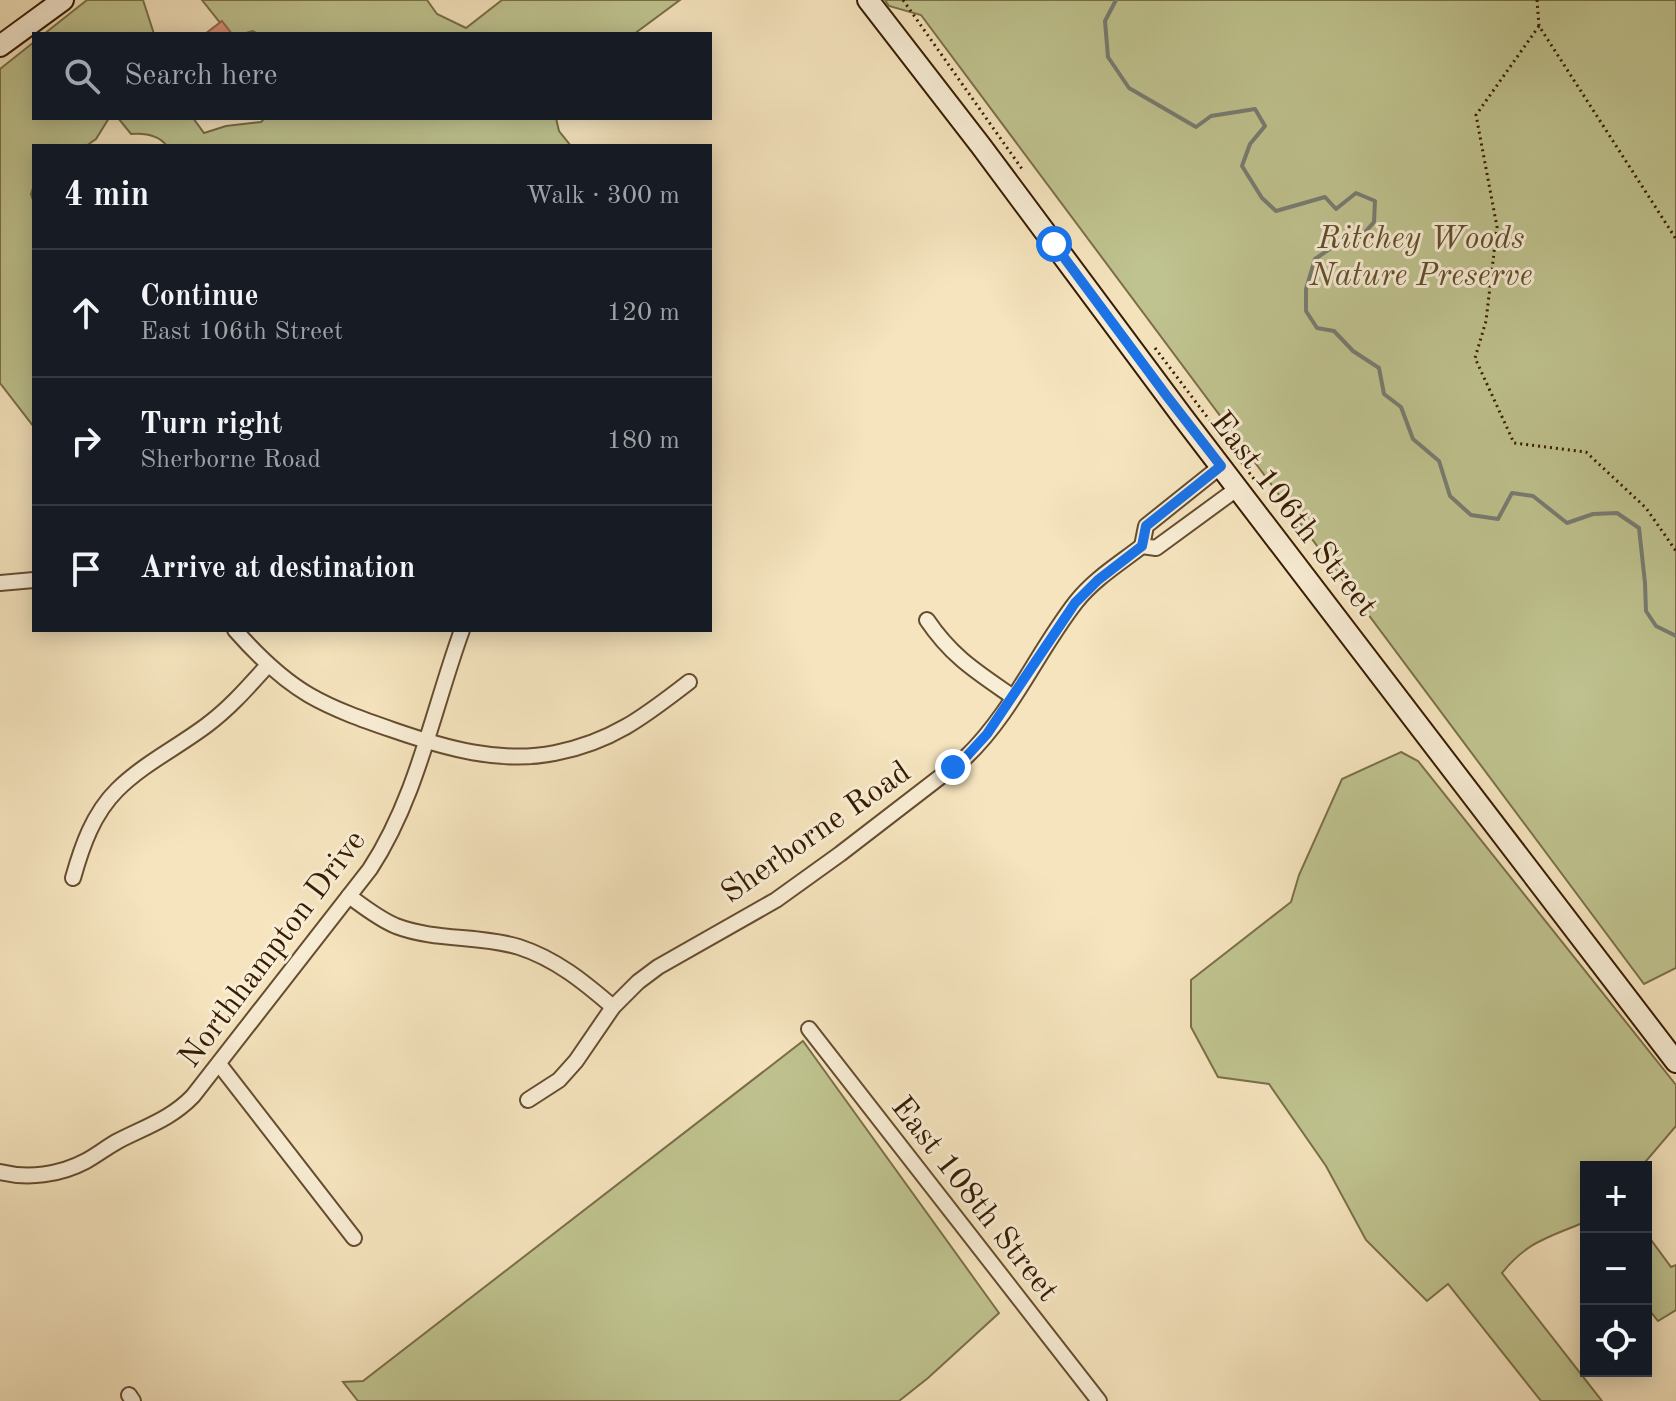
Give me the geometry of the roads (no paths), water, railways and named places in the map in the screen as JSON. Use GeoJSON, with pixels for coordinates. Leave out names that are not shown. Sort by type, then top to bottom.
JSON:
{"type":"FeatureCollection","features":[{"type":"Feature","properties":{"kind":"main road"},"geometry":{"type":"LineString","coordinates":[[0,46],[63,0]]}},
{"type":"Feature","properties":{"kind":"main road","name":"East 106th Street"},"geometry":{"type":"LineString","coordinates":[[868,0],[981,146],[1173,405],[1221,466],[1248,486],[1676,1062]]}},
{"type":"Feature","properties":{"kind":"street","name":"Sherborne Road"},"geometry":{"type":"LineString","coordinates":[[528,1100],[559,1080],[613,1007],[638,982],[658,967],[776,900],[966,757],[987,734],[1075,603],[1098,580],[1142,546],[1146,526],[1221,466]]}},
{"type":"Feature","properties":{"kind":"street","name":"Sherborne Road"},"geometry":{"type":"LineString","coordinates":[[1142,546],[1156,548],[1248,486]]}},
{"type":"Feature","properties":{"kind":"street"},"geometry":{"type":"LineString","coordinates":[[0,583],[32,580]]}},
{"type":"Feature","properties":{"kind":"street"},"geometry":{"type":"LineString","coordinates":[[927,620],[960,659],[1013,697]]}},
{"type":"Feature","properties":{"kind":"street"},"geometry":{"type":"LineString","coordinates":[[237,632],[268,665],[308,694],[333,707],[426,741],[491,755],[542,756],[605,738],[648,714],[689,682]]}},
{"type":"Feature","properties":{"kind":"street","name":"Northhampton Drive"},"geometry":{"type":"LineString","coordinates":[[0,1172],[37,1176],[85,1162],[115,1143],[174,1114],[193,1096],[384,848],[397,822],[461,632]]}},
{"type":"Feature","properties":{"kind":"street"},"geometry":{"type":"LineString","coordinates":[[73,878],[92,825],[117,790],[209,724],[268,665]]}},
{"type":"Feature","properties":{"kind":"street"},"geometry":{"type":"LineString","coordinates":[[349,896],[380,918],[404,928],[490,941],[530,951],[571,972],[613,1007]]}},
{"type":"Feature","properties":{"kind":"street","name":"East 108th Street"},"geometry":{"type":"LineString","coordinates":[[809,1029],[1099,1401]]}},
{"type":"Feature","properties":{"kind":"street"},"geometry":{"type":"LineString","coordinates":[[219,1064],[354,1238]]}},
{"type":"Feature","properties":{"kind":"waterway"},"geometry":{"type":"LineString","coordinates":[[1116,0],[1105,21],[1108,57],[1129,88],[1196,127],[1211,116],[1255,109],[1265,126],[1250,144],[1242,166],[1262,198],[1276,211],[1325,197],[1336,209],[1356,193],[1375,201],[1374,222],[1359,239],[1334,246],[1315,259],[1306,289],[1306,311],[1317,328],[1334,331],[1353,351],[1379,368],[1384,394],[1401,407],[1413,439],[1439,461],[1450,496],[1471,515],[1498,519],[1512,493],[1533,496],[1567,523],[1593,514],[1617,513],[1639,528],[1646,611],[1656,626],[1676,636]]}},
{"type":"Feature","properties":{"kind":"park label","name":"Ritchey Woods Nature Preserve"},"geometry":{"type":"Point","coordinates":[1421,256]}}]}
